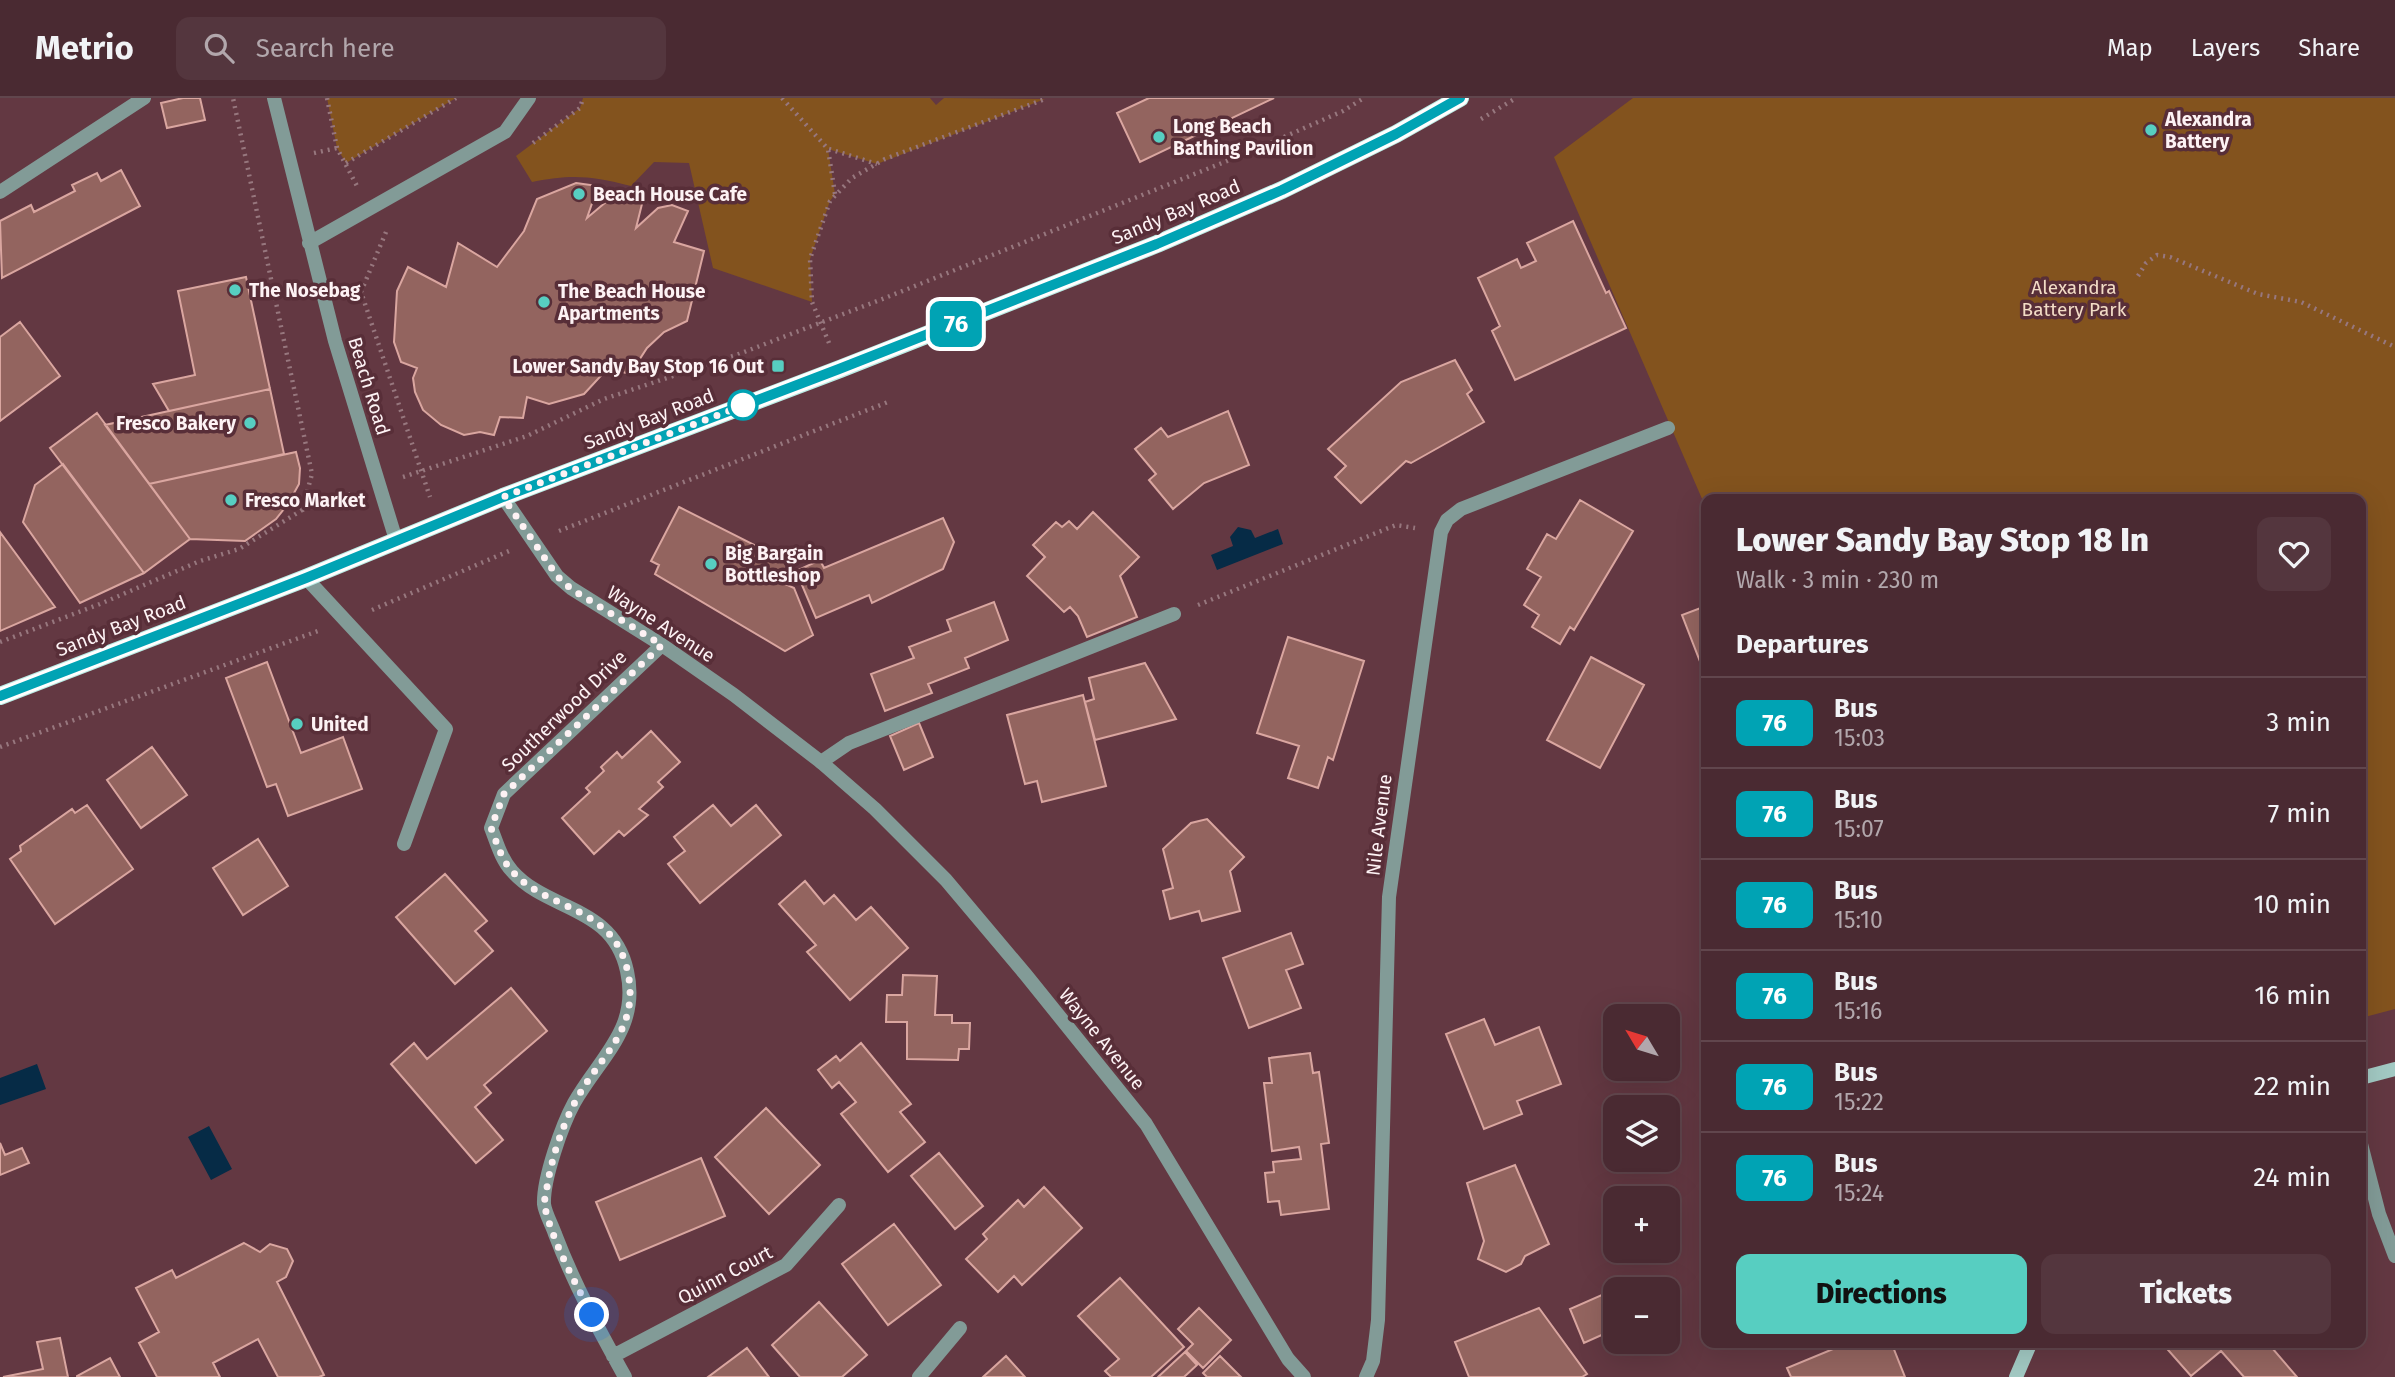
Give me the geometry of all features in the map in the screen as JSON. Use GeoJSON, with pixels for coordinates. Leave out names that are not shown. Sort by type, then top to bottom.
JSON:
{"type":"FeatureCollection","features":[{"type":"Feature","properties":{"kind":"main road","name":"Sandy Bay Road"},"geometry":{"type":"LineString","coordinates":[[0,696],[306,578],[503,497],[1170,239],[1282,190],[1396,134],[1460,98]]}},
{"type":"Feature","properties":{"kind":"street"},"geometry":{"type":"LineString","coordinates":[[0,192],[144,98]]}},
{"type":"Feature","properties":{"kind":"street","name":"Beach Road"},"geometry":{"type":"LineString","coordinates":[[274,98],[335,341],[396,540]]}},
{"type":"Feature","properties":{"kind":"street"},"geometry":{"type":"LineString","coordinates":[[309,243],[505,132],[529,98]]}},
{"type":"Feature","properties":{"kind":"street"},"geometry":{"type":"LineString","coordinates":[[1441,532],[1447,520],[1461,509],[1668,428]]}},
{"type":"Feature","properties":{"kind":"street","name":"Wayne Avenue"},"geometry":{"type":"LineString","coordinates":[[503,497],[557,576],[571,589],[662,645],[734,695],[821,762],[875,809],[946,880],[1146,1124],[1287,1359],[1304,1377]]}},
{"type":"Feature","properties":{"kind":"street","name":"Nile Avenue"},"geometry":{"type":"LineString","coordinates":[[1366,1377],[1373,1361],[1378,1320],[1389,897],[1441,532]]}},
{"type":"Feature","properties":{"kind":"street"},"geometry":{"type":"LineString","coordinates":[[306,578],[446,729],[404,844]]}},
{"type":"Feature","properties":{"kind":"street"},"geometry":{"type":"LineString","coordinates":[[821,762],[849,743],[1174,614]]}},
{"type":"Feature","properties":{"kind":"street","name":"Southerwood Drive"},"geometry":{"type":"LineString","coordinates":[[625,1377],[571,1274],[544,1205],[554,1152],[573,1104],[607,1056],[629,1014],[631,995],[627,971],[621,947],[591,917],[525,883],[512,871],[501,855],[491,828],[504,794],[662,645]]}},
{"type":"Feature","properties":{"kind":"street"},"geometry":{"type":"LineString","coordinates":[[2366,1077],[2395,1069]]}},
{"type":"Feature","properties":{"kind":"street"},"geometry":{"type":"LineString","coordinates":[[2366,1163],[2379,1214],[2395,1255]]}},
{"type":"Feature","properties":{"kind":"street","name":"Quinn Court"},"geometry":{"type":"LineString","coordinates":[[613,1356],[786,1265],[839,1205]]}},
{"type":"Feature","properties":{"kind":"street"},"geometry":{"type":"LineString","coordinates":[[919,1377],[960,1328]]}},
{"type":"Feature","properties":{"kind":"street"},"geometry":{"type":"LineString","coordinates":[[2016,1377],[2028,1348]]}},
{"type":"Feature","properties":{"kind":"path"},"geometry":{"type":"LineString","coordinates":[[233,98],[312,474],[302,510]]}},
{"type":"Feature","properties":{"kind":"path"},"geometry":{"type":"LineString","coordinates":[[327,98],[337,148],[369,208]]}},
{"type":"Feature","properties":{"kind":"path"},"geometry":{"type":"LineString","coordinates":[[345,163],[456,98]]}},
{"type":"Feature","properties":{"kind":"path"},"geometry":{"type":"LineString","coordinates":[[782,98],[828,149],[877,164]]}},
{"type":"Feature","properties":{"kind":"path"},"geometry":{"type":"LineString","coordinates":[[0,642],[100,604],[200,561],[239,549],[302,510],[527,436],[604,399],[739,354],[821,323],[1252,151],[1343,111],[1364,98]]}},
{"type":"Feature","properties":{"kind":"path"},"geometry":{"type":"LineString","coordinates":[[839,369],[812,302],[810,259],[830,201],[835,194],[852,178],[877,164],[1045,99]]}},
{"type":"Feature","properties":{"kind":"path"},"geometry":{"type":"LineString","coordinates":[[828,149],[835,194]]}},
{"type":"Feature","properties":{"kind":"path"},"geometry":{"type":"LineString","coordinates":[[388,227],[361,292],[439,523]]}},
{"type":"Feature","properties":{"kind":"path"},"geometry":{"type":"LineString","coordinates":[[2138,276],[2146,263],[2157,255],[2170,257],[2258,294],[2301,302],[2395,346]]}},
{"type":"Feature","properties":{"kind":"path"},"geometry":{"type":"LineString","coordinates":[[0,747],[346,621],[534,540],[888,402]]}},
{"type":"Feature","properties":{"kind":"path"},"geometry":{"type":"LineString","coordinates":[[1174,614],[1396,525],[1441,532]]}},
{"type":"Feature","properties":{"kind":"green space"},"geometry":{"type":"Polygon","coordinates":[[[327,98],[456,98],[346,163],[337,148],[327,98]]]}},
{"type":"Feature","properties":{"kind":"green space"},"geometry":{"type":"Polygon","coordinates":[[[583,98],[930,98],[936,105],[944,98],[1045,99],[877,164],[828,149],[835,194],[830,201],[810,259],[812,302],[713,268],[689,163],[654,162],[631,186],[582,177],[532,182],[516,156],[580,108],[583,98]]]}},
{"type":"Feature","properties":{"kind":"green space","name":"Alexandra Battery Park"},"geometry":{"type":"Polygon","coordinates":[[[1633,98],[2395,98],[2395,1009],[2366,1017],[2366,494],[1701,494],[1701,496],[1554,157],[1633,98]]]}},
{"type":"Feature","properties":{"kind":"water"},"geometry":{"type":"Polygon","coordinates":[[[1238,527],[1251,530],[1255,538],[1278,529],[1283,544],[1217,570],[1211,555],[1233,546],[1230,537],[1238,527]]]}},
{"type":"Feature","properties":{"kind":"water"},"geometry":{"type":"Polygon","coordinates":[[[37,1064],[46,1089],[0,1105],[0,1078],[37,1064]]]}},
{"type":"Feature","properties":{"kind":"water"},"geometry":{"type":"Polygon","coordinates":[[[209,1126],[232,1169],[211,1180],[188,1137],[209,1126]]]}},
{"type":"Feature","properties":{"kind":"building"},"geometry":{"type":"Polygon","coordinates":[[[183,98],[200,98],[205,120],[167,128],[161,103],[183,98]]]}},
{"type":"Feature","properties":{"kind":"building","name":"Long Beach Bathing Pavilion"},"geometry":{"type":"Polygon","coordinates":[[[1149,98],[1274,98],[1140,162],[1117,113],[1149,98]]]}},
{"type":"Feature","properties":{"kind":"building"},"geometry":{"type":"Polygon","coordinates":[[[121,170],[140,206],[2,278],[0,221],[31,205],[34,212],[75,191],[72,185],[97,173],[101,181],[121,170]]]}},
{"type":"Feature","properties":{"kind":"building","name":"The Beach House Apartments"},"geometry":{"type":"Polygon","coordinates":[[[576,183],[598,186],[587,218],[606,202],[630,195],[644,196],[636,228],[658,208],[672,205],[688,211],[674,242],[704,251],[687,321],[664,332],[647,348],[630,374],[608,368],[584,394],[549,404],[527,397],[523,418],[500,417],[494,435],[480,432],[464,435],[441,425],[423,410],[415,392],[413,378],[417,368],[401,362],[394,342],[397,291],[408,267],[446,287],[458,243],[497,267],[524,231],[537,199],[576,183]]]}},
{"type":"Feature","properties":{"kind":"building"},"geometry":{"type":"Polygon","coordinates":[[[1573,221],[1606,293],[1609,291],[1626,328],[1515,380],[1492,331],[1500,326],[1478,278],[1517,259],[1521,268],[1536,261],[1527,243],[1573,221]]]}},
{"type":"Feature","properties":{"kind":"building"},"geometry":{"type":"Polygon","coordinates":[[[246,277],[270,389],[169,411],[153,384],[195,375],[178,291],[246,277]]]}},
{"type":"Feature","properties":{"kind":"building"},"geometry":{"type":"Polygon","coordinates":[[[20,322],[60,376],[0,421],[0,337],[20,322]]]}},
{"type":"Feature","properties":{"kind":"building"},"geometry":{"type":"Polygon","coordinates":[[[1455,360],[1472,390],[1467,394],[1484,422],[1411,463],[1406,461],[1361,503],[1335,477],[1346,466],[1328,449],[1401,382],[1455,360]]]}},
{"type":"Feature","properties":{"kind":"building"},"geometry":{"type":"Polygon","coordinates":[[[270,389],[284,454],[149,484],[105,425],[270,389]]]}},
{"type":"Feature","properties":{"kind":"building"},"geometry":{"type":"Polygon","coordinates":[[[1228,411],[1249,465],[1204,483],[1173,509],[1149,480],[1156,474],[1135,449],[1161,428],[1168,437],[1228,411]]]}},
{"type":"Feature","properties":{"kind":"building"},"geometry":{"type":"Polygon","coordinates":[[[97,413],[190,539],[144,573],[50,448],[97,413]]]}},
{"type":"Feature","properties":{"kind":"building"},"geometry":{"type":"Polygon","coordinates":[[[296,452],[300,468],[299,484],[288,504],[276,519],[245,541],[190,539],[149,484],[296,452]]]}},
{"type":"Feature","properties":{"kind":"building"},"geometry":{"type":"Polygon","coordinates":[[[63,464],[144,573],[80,603],[23,522],[35,485],[63,464]]]}},
{"type":"Feature","properties":{"kind":"building"},"geometry":{"type":"Polygon","coordinates":[[[1580,500],[1633,531],[1574,630],[1570,627],[1560,644],[1532,627],[1539,615],[1524,605],[1541,577],[1527,569],[1547,534],[1556,539],[1580,500]]]}},
{"type":"Feature","properties":{"kind":"building"},"geometry":{"type":"Polygon","coordinates":[[[679,507],[792,564],[783,583],[794,588],[813,635],[785,651],[655,574],[659,565],[651,561],[679,507]]]}},
{"type":"Feature","properties":{"kind":"building"},"geometry":{"type":"Polygon","coordinates":[[[1093,512],[1139,557],[1120,576],[1137,617],[1087,637],[1078,616],[1070,607],[1064,612],[1027,576],[1045,557],[1033,545],[1056,522],[1062,527],[1069,521],[1077,529],[1093,512]]]}},
{"type":"Feature","properties":{"kind":"building"},"geometry":{"type":"Polygon","coordinates":[[[943,518],[954,542],[943,569],[872,603],[869,595],[816,618],[796,571],[820,560],[824,568],[943,518]]]}},
{"type":"Feature","properties":{"kind":"building"},"geometry":{"type":"Polygon","coordinates":[[[0,532],[55,607],[0,631],[0,532]]]}},
{"type":"Feature","properties":{"kind":"building"},"geometry":{"type":"Polygon","coordinates":[[[994,602],[1008,640],[965,658],[969,668],[928,684],[932,693],[885,711],[871,674],[914,658],[909,647],[951,631],[947,620],[994,602]]]}},
{"type":"Feature","properties":{"kind":"building"},"geometry":{"type":"Polygon","coordinates":[[[1701,608],[1701,664],[1682,615],[1701,608]]]}},
{"type":"Feature","properties":{"kind":"building"},"geometry":{"type":"Polygon","coordinates":[[[1288,637],[1364,661],[1333,760],[1328,757],[1318,788],[1288,778],[1299,746],[1257,733],[1288,637]]]}},
{"type":"Feature","properties":{"kind":"building"},"geometry":{"type":"Polygon","coordinates":[[[1591,657],[1644,685],[1600,768],[1547,740],[1591,657]]]}},
{"type":"Feature","properties":{"kind":"building"},"geometry":{"type":"Polygon","coordinates":[[[267,662],[301,753],[343,737],[362,789],[288,816],[276,784],[267,787],[226,678],[267,662]]]}},
{"type":"Feature","properties":{"kind":"building"},"geometry":{"type":"Polygon","coordinates":[[[1145,663],[1176,719],[1095,740],[1085,702],[1094,699],[1089,678],[1145,663]]]}},
{"type":"Feature","properties":{"kind":"building"},"geometry":{"type":"Polygon","coordinates":[[[1083,695],[1106,786],[1042,802],[1037,781],[1025,784],[1007,715],[1083,695]]]}},
{"type":"Feature","properties":{"kind":"building"},"geometry":{"type":"Polygon","coordinates":[[[919,723],[933,757],[904,770],[890,736],[919,723]]]}},
{"type":"Feature","properties":{"kind":"building"},"geometry":{"type":"Polygon","coordinates":[[[651,731],[680,762],[658,782],[663,787],[639,809],[648,815],[624,836],[619,831],[594,854],[562,818],[590,792],[586,788],[604,771],[601,767],[617,752],[622,758],[651,731]]]}},
{"type":"Feature","properties":{"kind":"building"},"geometry":{"type":"Polygon","coordinates":[[[152,747],[187,795],[141,828],[107,780],[152,747]]]}},
{"type":"Feature","properties":{"kind":"building"},"geometry":{"type":"Polygon","coordinates":[[[87,805],[133,869],[55,924],[10,859],[21,851],[20,846],[72,809],[75,813],[87,805]]]}},
{"type":"Feature","properties":{"kind":"building"},"geometry":{"type":"Polygon","coordinates":[[[713,805],[731,826],[756,805],[781,835],[700,903],[668,864],[685,851],[674,837],[713,805]]]}},
{"type":"Feature","properties":{"kind":"building"},"geometry":{"type":"Polygon","coordinates":[[[1207,819],[1244,857],[1230,871],[1240,911],[1202,921],[1199,911],[1170,919],[1163,891],[1173,888],[1163,849],[1191,823],[1207,819]]]}},
{"type":"Feature","properties":{"kind":"building"},"geometry":{"type":"Polygon","coordinates":[[[258,839],[288,886],[243,915],[213,868],[258,839]]]}},
{"type":"Feature","properties":{"kind":"building"},"geometry":{"type":"Polygon","coordinates":[[[445,874],[487,921],[475,931],[493,951],[455,984],[396,917],[445,874]]]}},
{"type":"Feature","properties":{"kind":"building"},"geometry":{"type":"Polygon","coordinates":[[[805,881],[824,904],[834,895],[856,920],[871,907],[908,948],[850,1000],[807,952],[816,945],[779,904],[805,881]]]}},
{"type":"Feature","properties":{"kind":"building"},"geometry":{"type":"Polygon","coordinates":[[[1291,933],[1303,964],[1286,970],[1301,1008],[1249,1028],[1223,958],[1291,933]]]}},
{"type":"Feature","properties":{"kind":"building"},"geometry":{"type":"Polygon","coordinates":[[[903,975],[937,976],[935,1015],[952,1015],[952,1023],[970,1023],[969,1049],[959,1049],[958,1060],[907,1059],[907,1022],[886,1022],[887,995],[902,995],[903,975]]]}},
{"type":"Feature","properties":{"kind":"building"},"geometry":{"type":"Polygon","coordinates":[[[511,988],[547,1031],[484,1085],[491,1093],[475,1107],[503,1140],[476,1163],[391,1064],[414,1043],[427,1059],[511,988]]]}},
{"type":"Feature","properties":{"kind":"building"},"geometry":{"type":"Polygon","coordinates":[[[1484,1019],[1495,1045],[1539,1027],[1561,1084],[1517,1101],[1522,1114],[1484,1129],[1446,1034],[1484,1019]]]}},
{"type":"Feature","properties":{"kind":"building"},"geometry":{"type":"Polygon","coordinates":[[[861,1043],[911,1104],[900,1112],[925,1142],[888,1172],[841,1114],[856,1102],[839,1082],[832,1088],[818,1070],[836,1056],[840,1061],[861,1043]]]}},
{"type":"Feature","properties":{"kind":"building"},"geometry":{"type":"Polygon","coordinates":[[[1310,1053],[1313,1073],[1319,1072],[1329,1143],[1321,1144],[1329,1209],[1281,1215],[1279,1201],[1268,1202],[1265,1173],[1274,1172],[1273,1162],[1301,1159],[1299,1147],[1272,1151],[1264,1083],[1272,1083],[1269,1058],[1310,1053]]]}},
{"type":"Feature","properties":{"kind":"building"},"geometry":{"type":"Polygon","coordinates":[[[766,1108],[820,1165],[769,1214],[715,1157],[766,1108]]]}},
{"type":"Feature","properties":{"kind":"building"},"geometry":{"type":"Polygon","coordinates":[[[0,1143],[5,1155],[22,1148],[29,1163],[0,1175],[0,1143]]]}},
{"type":"Feature","properties":{"kind":"building"},"geometry":{"type":"Polygon","coordinates":[[[939,1153],[983,1206],[955,1229],[911,1176],[939,1153]]]}},
{"type":"Feature","properties":{"kind":"building"},"geometry":{"type":"Polygon","coordinates":[[[701,1158],[725,1216],[620,1260],[596,1202],[701,1158]]]}},
{"type":"Feature","properties":{"kind":"building"},"geometry":{"type":"Polygon","coordinates":[[[1515,1165],[1549,1244],[1525,1256],[1521,1264],[1506,1272],[1478,1259],[1484,1241],[1467,1183],[1515,1165]]]}},
{"type":"Feature","properties":{"kind":"building"},"geometry":{"type":"Polygon","coordinates":[[[1044,1187],[1082,1228],[1022,1285],[1014,1276],[998,1292],[966,1259],[987,1239],[983,1234],[1018,1200],[1024,1207],[1044,1187]]]}},
{"type":"Feature","properties":{"kind":"building"},"geometry":{"type":"Polygon","coordinates":[[[894,1224],[941,1285],[888,1325],[842,1264],[894,1224]]]}},
{"type":"Feature","properties":{"kind":"building"},"geometry":{"type":"Polygon","coordinates":[[[244,1243],[260,1252],[270,1244],[287,1249],[293,1261],[286,1277],[277,1282],[324,1375],[278,1377],[258,1339],[213,1363],[220,1377],[157,1377],[139,1343],[159,1332],[136,1288],[172,1270],[176,1278],[244,1243]]]}},
{"type":"Feature","properties":{"kind":"building"},"geometry":{"type":"Polygon","coordinates":[[[1120,1278],[1184,1347],[1151,1377],[1111,1377],[1105,1371],[1119,1359],[1078,1316],[1120,1278]]]}},
{"type":"Feature","properties":{"kind":"building"},"geometry":{"type":"Polygon","coordinates":[[[1603,1294],[1603,1334],[1584,1343],[1570,1309],[1603,1294]]]}},
{"type":"Feature","properties":{"kind":"building"},"geometry":{"type":"Polygon","coordinates":[[[819,1302],[867,1355],[842,1377],[800,1377],[772,1345],[819,1302]]]}},
{"type":"Feature","properties":{"kind":"building"},"geometry":{"type":"Polygon","coordinates":[[[1199,1308],[1231,1340],[1203,1368],[1186,1351],[1193,1344],[1178,1329],[1199,1308]]]}},
{"type":"Feature","properties":{"kind":"building"},"geometry":{"type":"Polygon","coordinates":[[[1539,1308],[1587,1374],[1582,1377],[1469,1377],[1455,1342],[1539,1308]]]}},
{"type":"Feature","properties":{"kind":"building"},"geometry":{"type":"Polygon","coordinates":[[[60,1338],[68,1377],[3,1377],[43,1369],[37,1342],[60,1338]]]}},
{"type":"Feature","properties":{"kind":"building"},"geometry":{"type":"Polygon","coordinates":[[[747,1348],[769,1377],[708,1377],[747,1348]]]}},
{"type":"Feature","properties":{"kind":"building"},"geometry":{"type":"Polygon","coordinates":[[[1835,1348],[1893,1348],[1905,1377],[1791,1377],[1787,1368],[1835,1348]]]}},
{"type":"Feature","properties":{"kind":"building"},"geometry":{"type":"Polygon","coordinates":[[[2166,1348],[2272,1348],[2297,1377],[2244,1377],[2221,1351],[2191,1376],[2166,1348]]]}},
{"type":"Feature","properties":{"kind":"building"},"geometry":{"type":"Polygon","coordinates":[[[1185,1352],[1197,1365],[1184,1377],[1158,1377],[1185,1352]]]}},
{"type":"Feature","properties":{"kind":"building"},"geometry":{"type":"Polygon","coordinates":[[[1006,1356],[1025,1377],[983,1377],[1006,1356]]]}},
{"type":"Feature","properties":{"kind":"building"},"geometry":{"type":"Polygon","coordinates":[[[1220,1356],[1241,1377],[1207,1377],[1203,1373],[1220,1356]]]}},
{"type":"Feature","properties":{"kind":"building"},"geometry":{"type":"Polygon","coordinates":[[[110,1358],[120,1377],[77,1377],[77,1376],[110,1358]]]}},
{"type":"Feature","properties":{"kind":"bus line","name":"76"},"geometry":{"type":"LineString","coordinates":[[0,696],[306,578],[503,497],[1157,244],[1282,190],[1396,134],[1460,98]]}},
{"type":"Feature","properties":{"kind":"place","name":"Alexandra Battery"},"geometry":{"type":"Point","coordinates":[2151,130]}},
{"type":"Feature","properties":{"kind":"place","name":"Long Beach Bathing Pavilion"},"geometry":{"type":"Point","coordinates":[1159,137]}},
{"type":"Feature","properties":{"kind":"place","name":"Beach House Cafe"},"geometry":{"type":"Point","coordinates":[579,194]}},
{"type":"Feature","properties":{"kind":"place","name":"The Nosebag"},"geometry":{"type":"Point","coordinates":[235,290]}},
{"type":"Feature","properties":{"kind":"place","name":"The Beach House Apartments"},"geometry":{"type":"Point","coordinates":[544,302]}},
{"type":"Feature","properties":{"kind":"place","name":"Lower Sandy Bay Stop 16 Out"},"geometry":{"type":"Point","coordinates":[778,366]}},
{"type":"Feature","properties":{"kind":"place","name":"Fresco Bakery"},"geometry":{"type":"Point","coordinates":[250,423]}},
{"type":"Feature","properties":{"kind":"place","name":"Fresco Market"},"geometry":{"type":"Point","coordinates":[231,500]}},
{"type":"Feature","properties":{"kind":"place","name":"Big Bargain Bottleshop"},"geometry":{"type":"Point","coordinates":[711,564]}},
{"type":"Feature","properties":{"kind":"place","name":"United"},"geometry":{"type":"Point","coordinates":[297,724]}},
{"type":"Feature","properties":{"kind":"route"},"geometry":{"type":"LineString","coordinates":[[592,1315],[571,1274],[544,1205],[554,1152],[573,1104],[607,1056],[629,1014],[631,995],[627,971],[621,947],[591,917],[525,883],[512,871],[501,855],[491,828],[504,794],[662,645],[571,589],[557,576],[503,497],[750,403],[743,405]]}}]}
